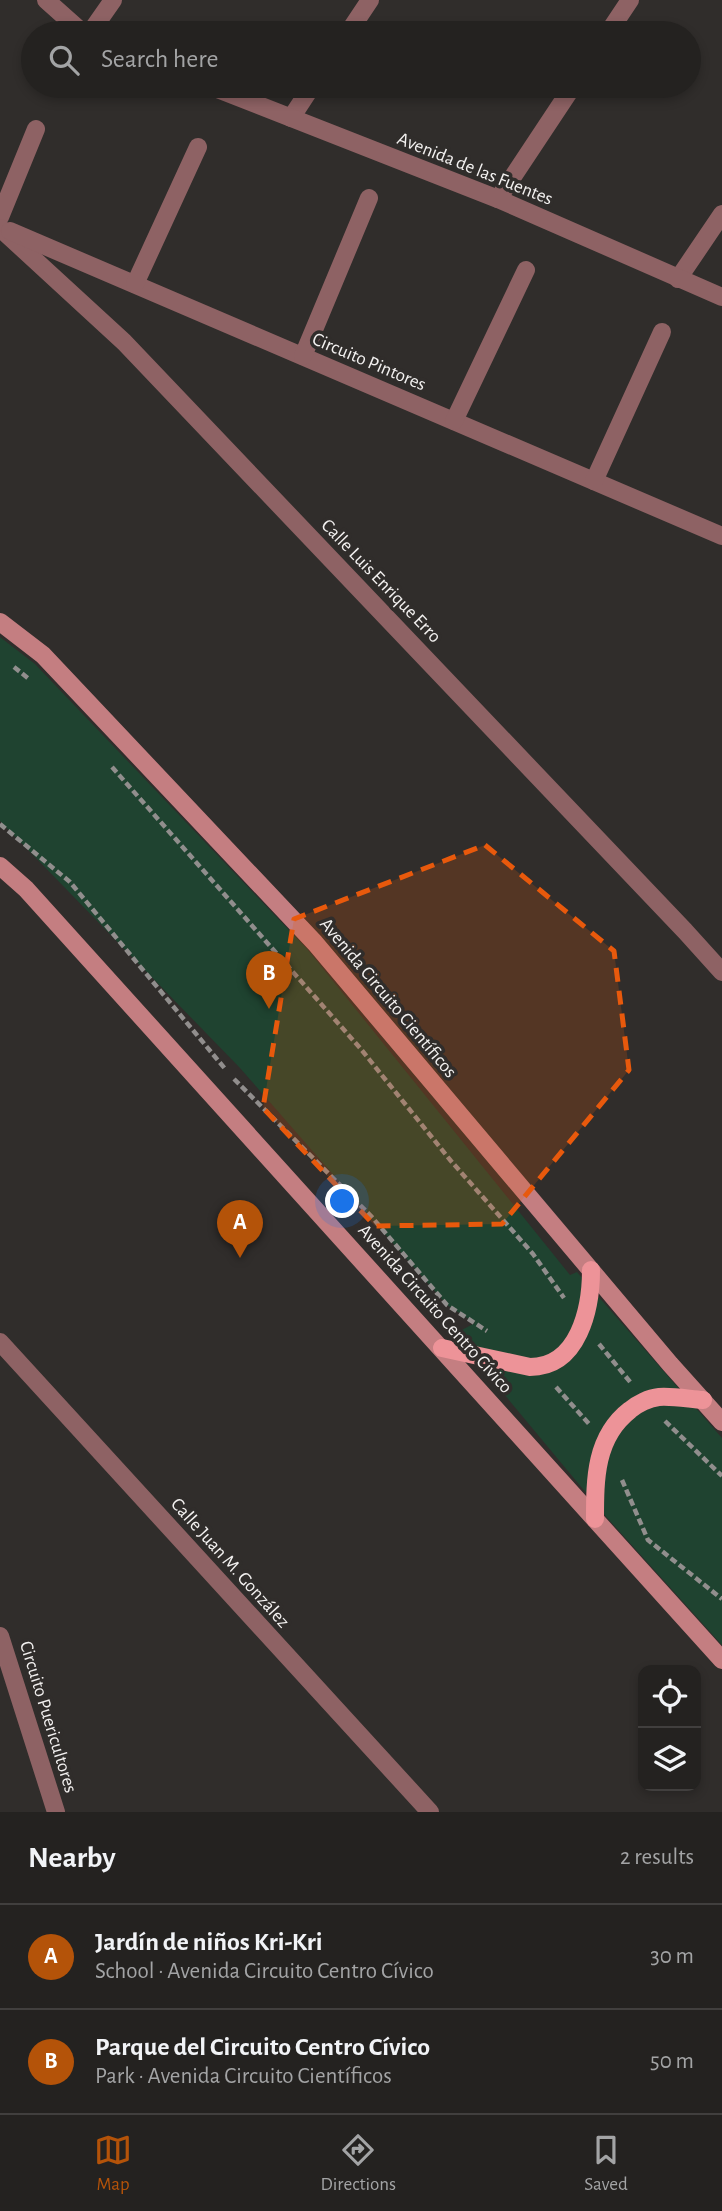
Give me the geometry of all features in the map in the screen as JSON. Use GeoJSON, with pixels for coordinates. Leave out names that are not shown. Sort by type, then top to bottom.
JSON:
{"type":"FeatureCollection","features":[{"type":"Feature","properties":{"kind":"main road","name":"Avenida Circuito Científicos"},"geometry":{"type":"LineString","coordinates":[[0,622],[43,655],[315,943],[590,1270],[722,1422]]}},
{"type":"Feature","properties":{"kind":"main road","name":"Avenida Circuito Centro Cívico"},"geometry":{"type":"LineString","coordinates":[[0,866],[26,889],[722,1660]]}},
{"type":"Feature","properties":{"kind":"main road"},"geometry":{"type":"LineString","coordinates":[[0,886],[26,889]]}},
{"type":"Feature","properties":{"kind":"main road"},"geometry":{"type":"LineString","coordinates":[[442,1348],[539,1367],[571,1348],[590,1301],[590,1270]]}},
{"type":"Feature","properties":{"kind":"main road"},"geometry":{"type":"LineString","coordinates":[[595,1519],[598,1465],[604,1441],[618,1419],[637,1405],[658,1397],[702,1400]]}},
{"type":"Feature","properties":{"kind":"street"},"geometry":{"type":"LineString","coordinates":[[46,0],[70,21]]}},
{"type":"Feature","properties":{"kind":"street"},"geometry":{"type":"LineString","coordinates":[[98,21],[113,0]]}},
{"type":"Feature","properties":{"kind":"street"},"geometry":{"type":"LineString","coordinates":[[356,21],[370,0]]}},
{"type":"Feature","properties":{"kind":"street"},"geometry":{"type":"LineString","coordinates":[[616,21],[630,0]]}},
{"type":"Feature","properties":{"kind":"street","name":"Avenida de las Fuentes"},"geometry":{"type":"LineString","coordinates":[[240,98],[498,199],[722,297]]}},
{"type":"Feature","properties":{"kind":"street"},"geometry":{"type":"LineString","coordinates":[[291,118],[305,98]]}},
{"type":"Feature","properties":{"kind":"street"},"geometry":{"type":"LineString","coordinates":[[498,199],[565,98]]}},
{"type":"Feature","properties":{"kind":"street"},"geometry":{"type":"LineString","coordinates":[[0,217],[36,129]]}},
{"type":"Feature","properties":{"kind":"street"},"geometry":{"type":"LineString","coordinates":[[135,284],[198,147]]}},
{"type":"Feature","properties":{"kind":"street"},"geometry":{"type":"LineString","coordinates":[[303,356],[369,198]]}},
{"type":"Feature","properties":{"kind":"street"},"geometry":{"type":"LineString","coordinates":[[678,279],[722,214]]}},
{"type":"Feature","properties":{"kind":"street","name":"Circuito Pintores"},"geometry":{"type":"LineString","coordinates":[[0,227],[722,536]]}},
{"type":"Feature","properties":{"kind":"street","name":"Calle Luis Enrique Erro"},"geometry":{"type":"LineString","coordinates":[[0,227],[124,342],[722,972]]}},
{"type":"Feature","properties":{"kind":"street"},"geometry":{"type":"LineString","coordinates":[[454,421],[526,270]]}},
{"type":"Feature","properties":{"kind":"street"},"geometry":{"type":"LineString","coordinates":[[594,481],[662,331]]}},
{"type":"Feature","properties":{"kind":"street","name":"Calle Juan M. González"},"geometry":{"type":"LineString","coordinates":[[0,1342],[430,1812]]}},
{"type":"Feature","properties":{"kind":"street","name":"Circuito Puericultores"},"geometry":{"type":"LineString","coordinates":[[0,1636],[56,1812]]}},
{"type":"Feature","properties":{"kind":"path"},"geometry":{"type":"LineString","coordinates":[[10,664],[31,680]]}},
{"type":"Feature","properties":{"kind":"path"},"geometry":{"type":"LineString","coordinates":[[103,757],[360,1048],[451,1161],[533,1254],[582,1324],[646,1402],[722,1476]]}},
{"type":"Feature","properties":{"kind":"path"},"geometry":{"type":"LineString","coordinates":[[0,824],[70,882],[231,1076],[371,1216],[447,1304],[492,1335]]}},
{"type":"Feature","properties":{"kind":"path"},"geometry":{"type":"LineString","coordinates":[[539,1367],[604,1441]]}},
{"type":"Feature","properties":{"kind":"path"},"geometry":{"type":"LineString","coordinates":[[621,1478],[648,1540],[722,1599]]}},
{"type":"Feature","properties":{"kind":"highlighted area"},"geometry":{"type":"Polygon","coordinates":[[[485,845],[614,951],[629,1070],[502,1224],[375,1226],[263,1108],[294,919],[485,845]]]}},
{"type":"Feature","properties":{"kind":"green space"},"geometry":{"type":"Polygon","coordinates":[[[0,637],[35,664],[308,950],[570,1275],[577,1272],[722,1438],[722,1645],[602,1512],[454,1334],[475,1323],[447,1305],[240,1068],[0,821],[0,637]]]}},
{"type":"Feature","properties":{"kind":"place","name":"Parque del Circuito Centro Cívico"},"geometry":{"type":"Point","coordinates":[269,1009]}},
{"type":"Feature","properties":{"kind":"place","name":"Jardín de niños Kri-Kri"},"geometry":{"type":"Point","coordinates":[240,1258]}}]}
